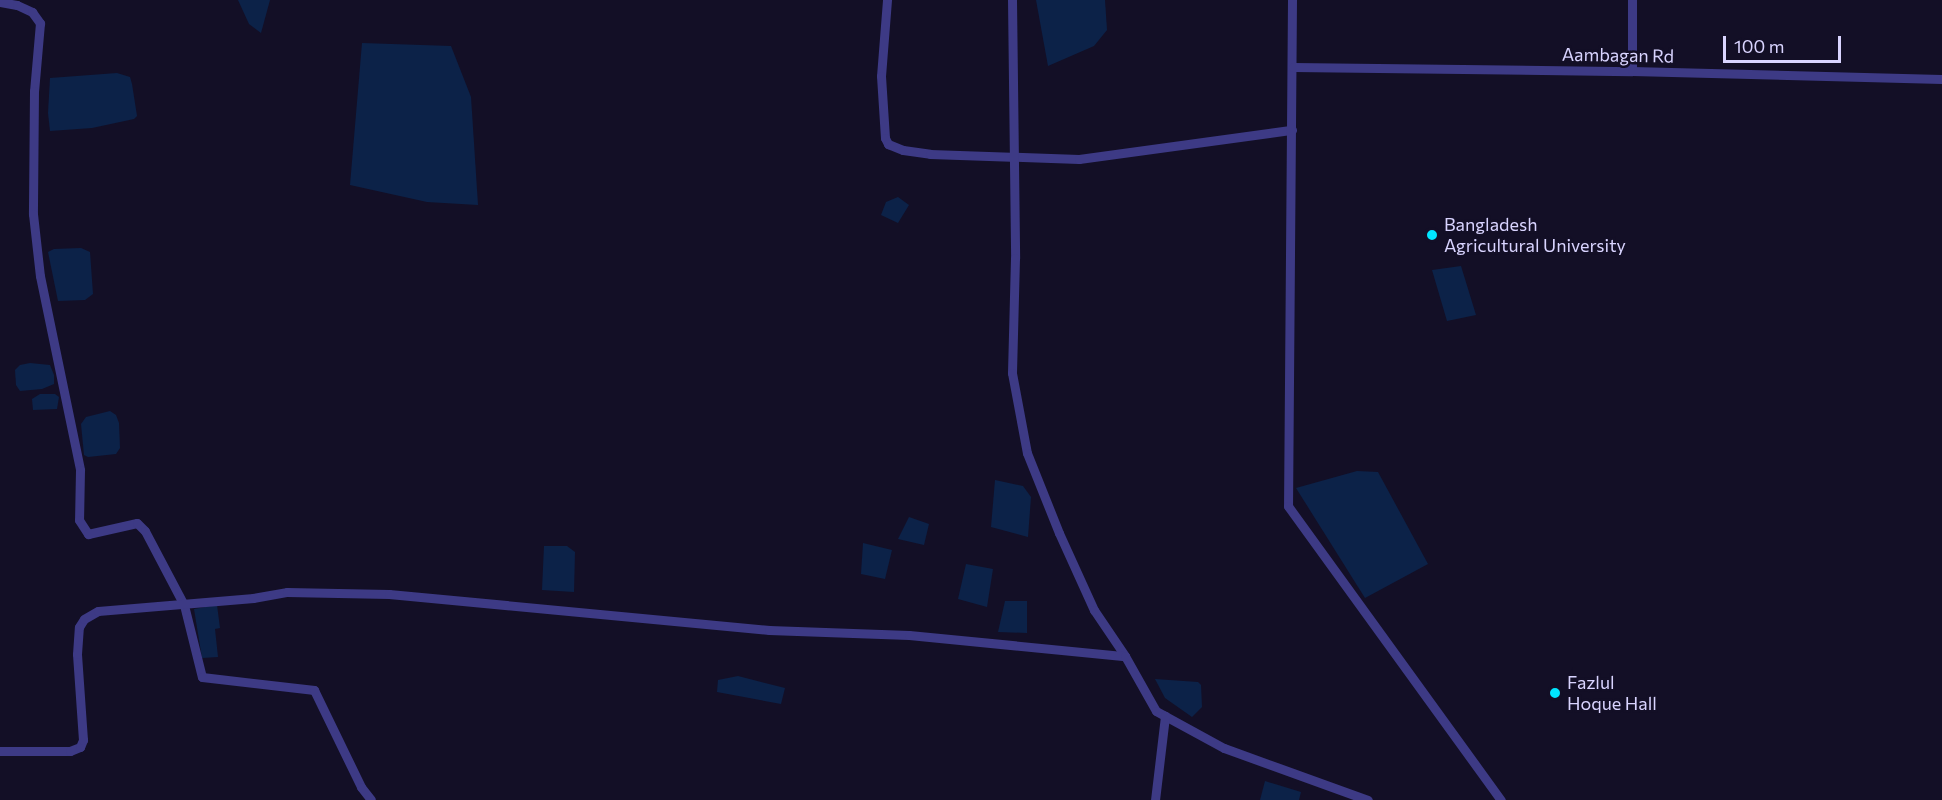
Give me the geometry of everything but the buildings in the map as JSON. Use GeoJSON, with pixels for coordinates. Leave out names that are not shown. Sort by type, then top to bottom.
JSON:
{"type":"FeatureCollection","features":[{"type":"Feature","properties":{"kind":"street"},"geometry":{"type":"LineString","coordinates":[[887,0],[881,76],[885,138],[888,144],[916,153],[1079,159],[1292,130]]}},
{"type":"Feature","properties":{"kind":"street"},"geometry":{"type":"LineString","coordinates":[[1012,0],[1014,155],[1012,373],[1027,453],[1059,533],[1094,610],[1125,656],[1156,711],[1224,748],[1368,800]]}},
{"type":"Feature","properties":{"kind":"street"},"geometry":{"type":"LineString","coordinates":[[1292,0],[1288,506],[1501,800]]}},
{"type":"Feature","properties":{"kind":"street"},"geometry":{"type":"LineString","coordinates":[[1632,0],[1632,71]]}},
{"type":"Feature","properties":{"kind":"street"},"geometry":{"type":"LineString","coordinates":[[0,2],[32,12],[40,23],[34,91],[33,214],[40,276],[80,470],[79,520],[88,534],[137,523],[146,531],[184,605],[201,677],[314,690],[361,787],[371,800]]}},
{"type":"Feature","properties":{"kind":"street","name":"Aambagan Rd"},"geometry":{"type":"LineString","coordinates":[[1293,67],[1632,71],[1942,80]]}},
{"type":"Feature","properties":{"kind":"street"},"geometry":{"type":"LineString","coordinates":[[0,751],[70,752],[80,747],[83,740],[76,654],[79,627],[84,619],[98,611],[184,605],[287,592],[389,594],[769,630],[909,635],[1125,656]]}},
{"type":"Feature","properties":{"kind":"street"},"geometry":{"type":"LineString","coordinates":[[1155,800],[1165,716]]}},
{"type":"Feature","properties":{"kind":"water"},"geometry":{"type":"Polygon","coordinates":[[[238,0],[270,0],[261,33],[249,24],[238,0]]]}},
{"type":"Feature","properties":{"kind":"water"},"geometry":{"type":"Polygon","coordinates":[[[1036,0],[1105,0],[1107,30],[1094,46],[1048,66],[1036,0]]]}},
{"type":"Feature","properties":{"kind":"water"},"geometry":{"type":"Polygon","coordinates":[[[362,43],[451,46],[471,97],[478,205],[427,202],[350,185],[362,43]]]}},
{"type":"Feature","properties":{"kind":"water"},"geometry":{"type":"Polygon","coordinates":[[[117,73],[130,77],[137,116],[134,119],[92,128],[50,131],[48,113],[50,78],[117,73]]]}},
{"type":"Feature","properties":{"kind":"water"},"geometry":{"type":"Polygon","coordinates":[[[898,197],[909,205],[898,223],[881,215],[886,202],[898,197]]]}},
{"type":"Feature","properties":{"kind":"water"},"geometry":{"type":"Polygon","coordinates":[[[81,248],[90,252],[93,294],[85,300],[58,301],[48,252],[54,249],[81,248]]]}},
{"type":"Feature","properties":{"kind":"water"},"geometry":{"type":"Polygon","coordinates":[[[1461,266],[1476,315],[1447,321],[1432,270],[1461,266]]]}},
{"type":"Feature","properties":{"kind":"water"},"geometry":{"type":"Polygon","coordinates":[[[30,363],[50,365],[54,375],[54,384],[42,389],[20,391],[16,385],[15,370],[20,365],[30,363]]]}},
{"type":"Feature","properties":{"kind":"water"},"geometry":{"type":"Polygon","coordinates":[[[40,394],[55,394],[59,397],[57,409],[33,410],[32,399],[40,394]]]}},
{"type":"Feature","properties":{"kind":"water"},"geometry":{"type":"Polygon","coordinates":[[[110,411],[116,415],[119,423],[120,448],[116,454],[88,457],[84,455],[81,424],[86,417],[110,411]]]}},
{"type":"Feature","properties":{"kind":"water"},"geometry":{"type":"Polygon","coordinates":[[[1357,471],[1378,472],[1428,564],[1365,598],[1296,488],[1357,471]]]}},
{"type":"Feature","properties":{"kind":"water"},"geometry":{"type":"Polygon","coordinates":[[[995,480],[1023,486],[1031,497],[1028,537],[991,527],[995,480]]]}},
{"type":"Feature","properties":{"kind":"water"},"geometry":{"type":"Polygon","coordinates":[[[909,517],[929,524],[924,545],[898,539],[909,517]]]}},
{"type":"Feature","properties":{"kind":"water"},"geometry":{"type":"Polygon","coordinates":[[[863,543],[892,550],[885,579],[861,574],[863,543]]]}},
{"type":"Feature","properties":{"kind":"water"},"geometry":{"type":"Polygon","coordinates":[[[544,546],[567,546],[575,552],[574,592],[542,590],[544,546]]]}},
{"type":"Feature","properties":{"kind":"water"},"geometry":{"type":"Polygon","coordinates":[[[966,564],[993,569],[987,607],[958,599],[966,564]]]}},
{"type":"Feature","properties":{"kind":"water"},"geometry":{"type":"Polygon","coordinates":[[[1005,601],[1027,601],[1027,633],[998,632],[1005,601]]]}},
{"type":"Feature","properties":{"kind":"water"},"geometry":{"type":"Polygon","coordinates":[[[217,605],[220,628],[215,629],[218,657],[202,658],[194,609],[217,605]]]}},
{"type":"Feature","properties":{"kind":"water"},"geometry":{"type":"Polygon","coordinates":[[[738,676],[785,688],[781,704],[717,692],[718,680],[738,676]]]}},
{"type":"Feature","properties":{"kind":"water"},"geometry":{"type":"Polygon","coordinates":[[[1155,679],[1198,682],[1201,685],[1202,707],[1192,717],[1165,698],[1155,679]]]}},
{"type":"Feature","properties":{"kind":"water"},"geometry":{"type":"Polygon","coordinates":[[[1265,781],[1301,792],[1299,800],[1260,800],[1265,781]]]}},
{"type":"Feature","properties":{"kind":"place","name":"Bangladesh Agricultural University"},"geometry":{"type":"Point","coordinates":[1432,235]}},
{"type":"Feature","properties":{"kind":"place","name":"Fazlul Hoque Hall"},"geometry":{"type":"Point","coordinates":[1555,693]}}]}
